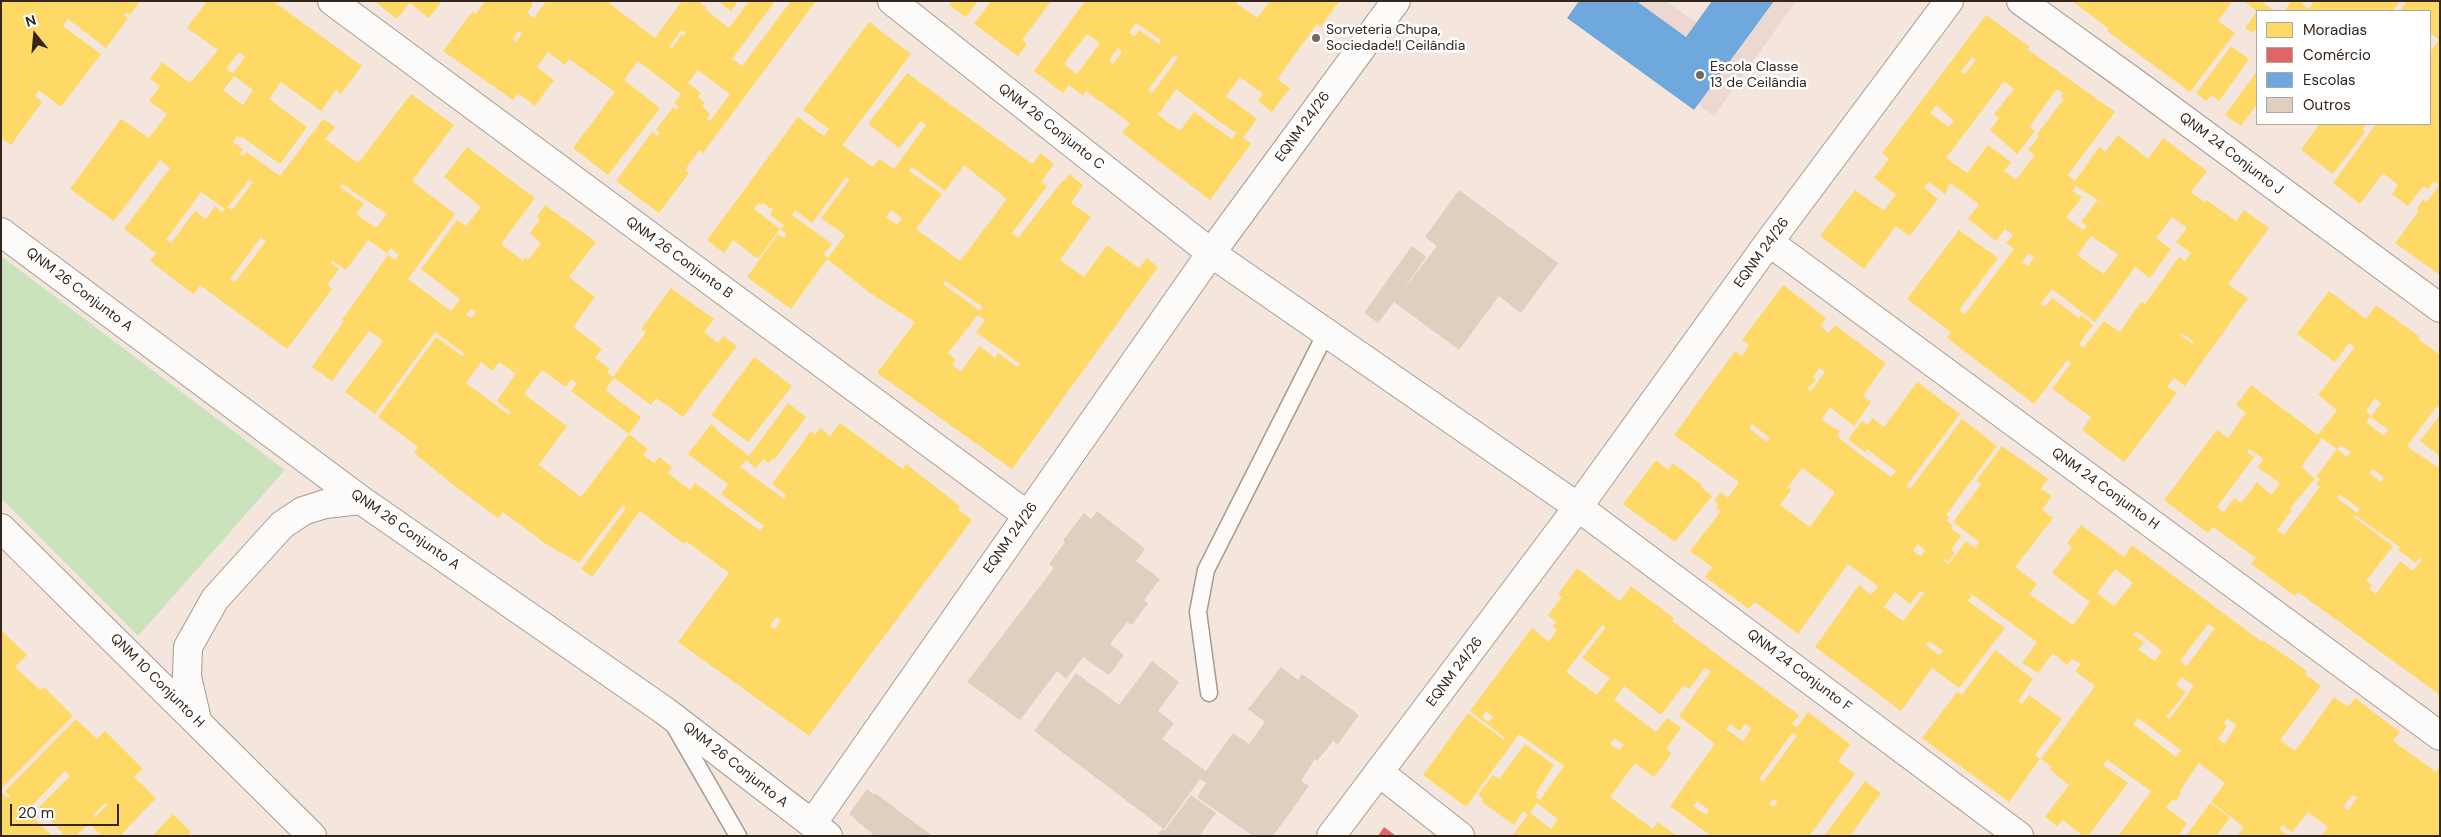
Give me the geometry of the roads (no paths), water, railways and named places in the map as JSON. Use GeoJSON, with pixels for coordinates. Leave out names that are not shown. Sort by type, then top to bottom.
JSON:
{"type":"FeatureCollection","features":[{"type":"Feature","properties":{"kind":"street","name":"QNM 26 Conjunto B"},"geometry":{"type":"LineString","coordinates":[[332,1],[1027,515]]}},
{"type":"Feature","properties":{"kind":"street","name":"QNM 26 Conjunto C"},"geometry":{"type":"LineString","coordinates":[[892,1],[1211,253]]}},
{"type":"Feature","properties":{"kind":"street","name":"EQNM 24/26"},"geometry":{"type":"LineString","coordinates":[[820,830],[1027,515],[1211,253],[1396,1]]}},
{"type":"Feature","properties":{"kind":"street","name":"EQNM 24/26"},"geometry":{"type":"LineString","coordinates":[[1331,836],[1578,507],[1769,242],[1949,1]]}},
{"type":"Feature","properties":{"kind":"street","name":"QNM 24 Conjunto J"},"geometry":{"type":"LineString","coordinates":[[2021,1],[2440,308]]}},
{"type":"Feature","properties":{"kind":"street","name":"QNM 26 Conjunto A"},"geometry":{"type":"LineString","coordinates":[[1,232],[361,500],[666,711],[820,830]]}},
{"type":"Feature","properties":{"kind":"street","name":"QNM 24 Conjunto H"},"geometry":{"type":"LineString","coordinates":[[1769,242],[2440,736]]}},
{"type":"Feature","properties":{"kind":"street"},"geometry":{"type":"LineString","coordinates":[[1211,253],[1578,507]]}},
{"type":"Feature","properties":{"kind":"street"},"geometry":{"type":"LineString","coordinates":[[197,720],[187,677],[188,647],[216,599],[282,525],[303,511],[325,504],[361,500]]}},
{"type":"Feature","properties":{"kind":"street","name":"QNM 24 Conjunto F"},"geometry":{"type":"LineString","coordinates":[[1578,507],[2019,836]]}},
{"type":"Feature","properties":{"kind":"street","name":"QNM 10 Conjunto H"},"geometry":{"type":"LineString","coordinates":[[1,528],[312,836]]}},
{"type":"Feature","properties":{"kind":"street"},"geometry":{"type":"LineString","coordinates":[[1380,773],[1460,836]]}},
{"type":"Feature","properties":{"kind":"lane"},"geometry":{"type":"LineString","coordinates":[[1209,693],[1198,612],[1206,570],[1326,333]]}},
{"type":"Feature","properties":{"kind":"lane"},"geometry":{"type":"LineString","coordinates":[[666,711],[738,836]]}},
{"type":"Feature","properties":{"kind":"place","name":"Sorveteria Chupa, Sociedade!| Ceilândia"},"geometry":{"type":"Point","coordinates":[1316,38]}},
{"type":"Feature","properties":{"kind":"place","name":"Escola Classe 13 de Ceilândia"},"geometry":{"type":"Point","coordinates":[1700,75]}}]}
